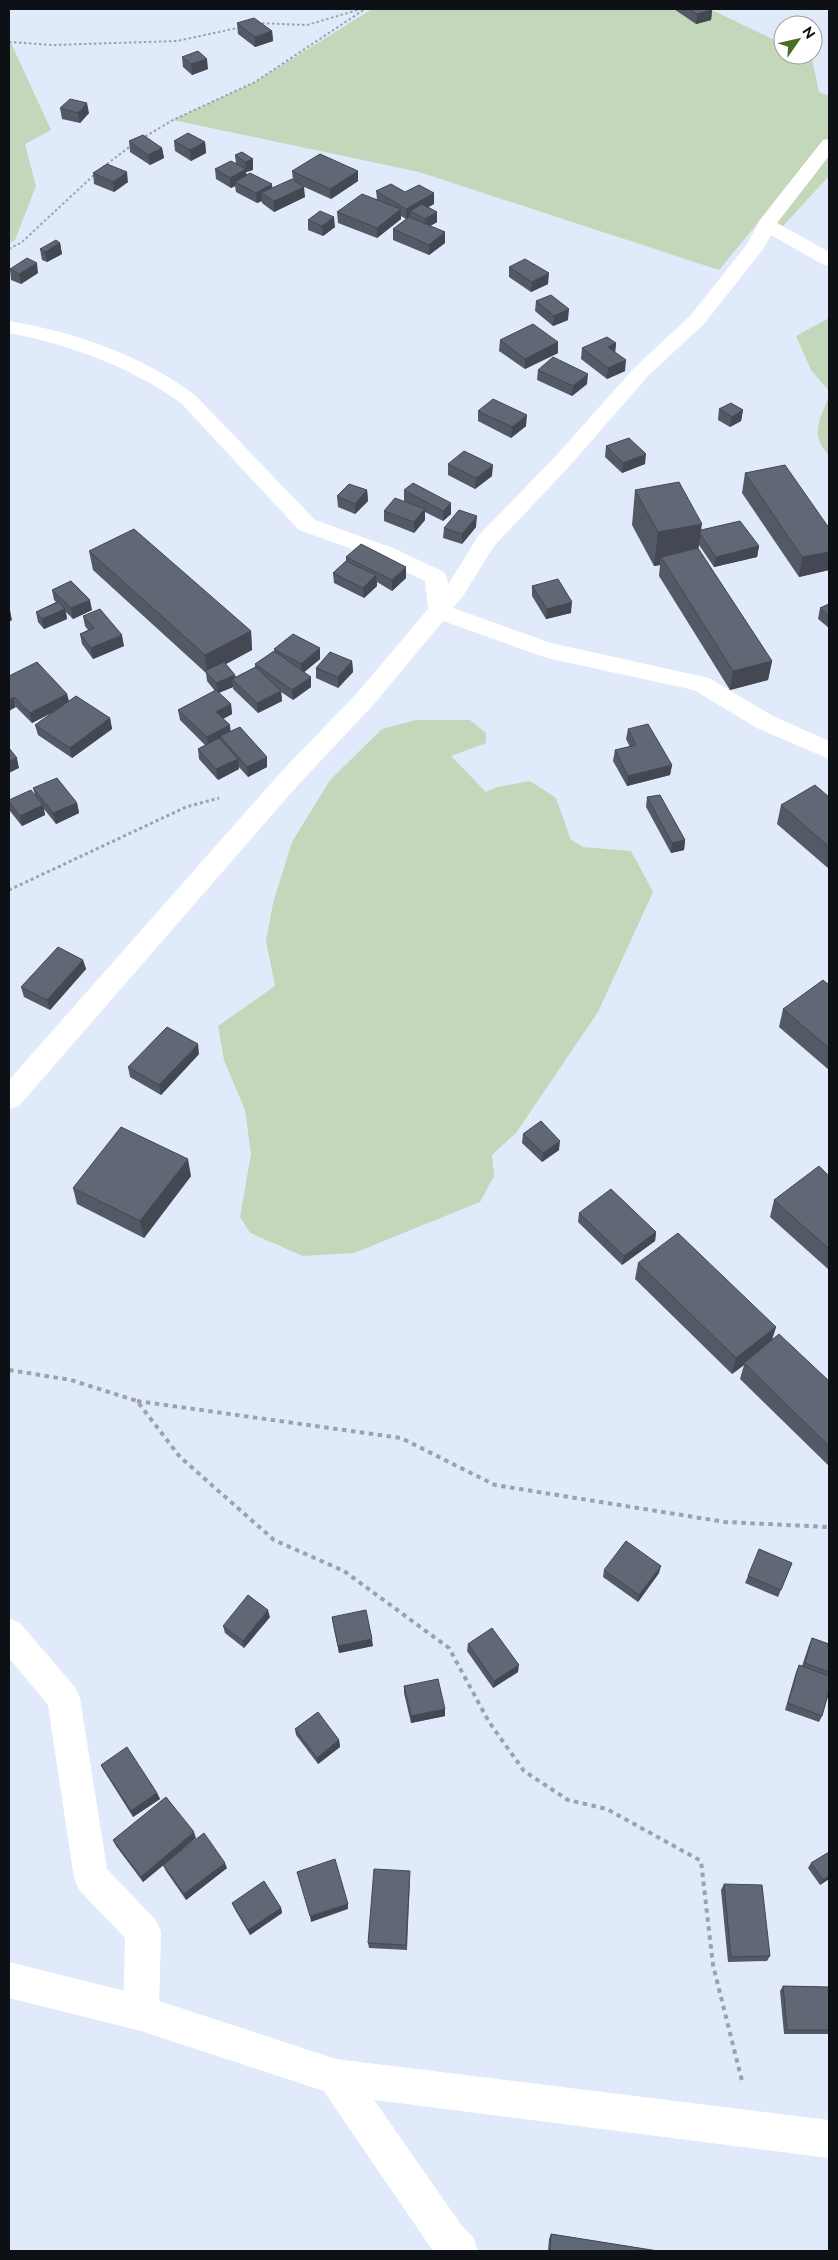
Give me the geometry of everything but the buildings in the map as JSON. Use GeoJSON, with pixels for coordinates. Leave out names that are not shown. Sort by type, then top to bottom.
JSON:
{"type":"FeatureCollection","features":[{"type":"Feature","properties":{"kind":"street"},"geometry":{"type":"LineString","coordinates":[[9,1098],[289,779],[366,698],[455,591],[486,541],[559,465],[642,371],[697,320],[756,244],[766,225],[829,144]]}},
{"type":"Feature","properties":{"kind":"street"},"geometry":{"type":"LineString","coordinates":[[766,225],[829,260]]}},
{"type":"Feature","properties":{"kind":"street"},"geometry":{"type":"LineString","coordinates":[[9,327],[35,331],[97,350],[169,384],[188,399],[308,525],[385,553],[436,577],[439,611]]}},
{"type":"Feature","properties":{"kind":"street"},"geometry":{"type":"LineString","coordinates":[[439,611],[547,650],[701,684],[765,722],[829,750]]}},
{"type":"Feature","properties":{"kind":"street"},"geometry":{"type":"LineString","coordinates":[[9,1634],[64,1698],[91,1878],[143,1931],[141,2013]]}},
{"type":"Feature","properties":{"kind":"street"},"geometry":{"type":"LineString","coordinates":[[9,1980],[141,2013],[336,2077],[829,2139]]}},
{"type":"Feature","properties":{"kind":"street"},"geometry":{"type":"LineString","coordinates":[[336,2077],[448,2240],[459,2251]]}},
{"type":"Feature","properties":{"kind":"path"},"geometry":{"type":"LineString","coordinates":[[252,24],[262,22],[307,25],[364,9]]}},
{"type":"Feature","properties":{"kind":"path"},"geometry":{"type":"LineString","coordinates":[[140,140],[173,120],[254,82],[364,9]]}},
{"type":"Feature","properties":{"kind":"path"},"geometry":{"type":"LineString","coordinates":[[9,42],[53,45],[177,41],[243,26]]}},
{"type":"Feature","properties":{"kind":"path"},"geometry":{"type":"LineString","coordinates":[[9,248],[22,242],[70,196],[132,144]]}},
{"type":"Feature","properties":{"kind":"path"},"geometry":{"type":"LineString","coordinates":[[9,890],[186,807],[289,779]]}},
{"type":"Feature","properties":{"kind":"path"},"geometry":{"type":"LineString","coordinates":[[9,1370],[71,1380],[137,1401],[401,1438],[495,1485],[726,1522],[829,1527]]}},
{"type":"Feature","properties":{"kind":"path"},"geometry":{"type":"LineString","coordinates":[[137,1401],[180,1457],[274,1540],[344,1571],[449,1648],[490,1722],[524,1771],[568,1800],[607,1809],[701,1861],[713,1965],[755,2130]]}},
{"type":"Feature","properties":{"kind":"green space"},"geometry":{"type":"Polygon","coordinates":[[[372,9],[710,9],[773,39],[773,65],[813,65],[819,92],[829,96],[829,176],[783,226],[762,218],[719,270],[419,172],[173,120],[255,82],[372,9]]]}},
{"type":"Feature","properties":{"kind":"green space"},"geometry":{"type":"Polygon","coordinates":[[[9,43],[11,43],[51,130],[25,144],[36,186],[15,240],[9,243],[9,43]]]}},
{"type":"Feature","properties":{"kind":"green space"},"geometry":{"type":"Polygon","coordinates":[[[829,318],[829,391],[811,370],[796,336],[829,318]]]}},
{"type":"Feature","properties":{"kind":"green space"},"geometry":{"type":"Polygon","coordinates":[[[829,396],[829,455],[819,441],[818,427],[829,396]]]}},
{"type":"Feature","properties":{"kind":"green space"},"geometry":{"type":"Polygon","coordinates":[[[416,720],[470,720],[486,733],[486,743],[451,756],[486,792],[497,787],[530,781],[556,798],[571,840],[583,847],[631,851],[653,892],[598,1012],[516,1133],[492,1155],[494,1176],[480,1202],[354,1253],[303,1256],[250,1233],[240,1217],[251,1154],[245,1110],[224,1060],[218,1026],[275,986],[266,941],[273,903],[292,842],[330,780],[382,729],[416,720]]]}}]}
